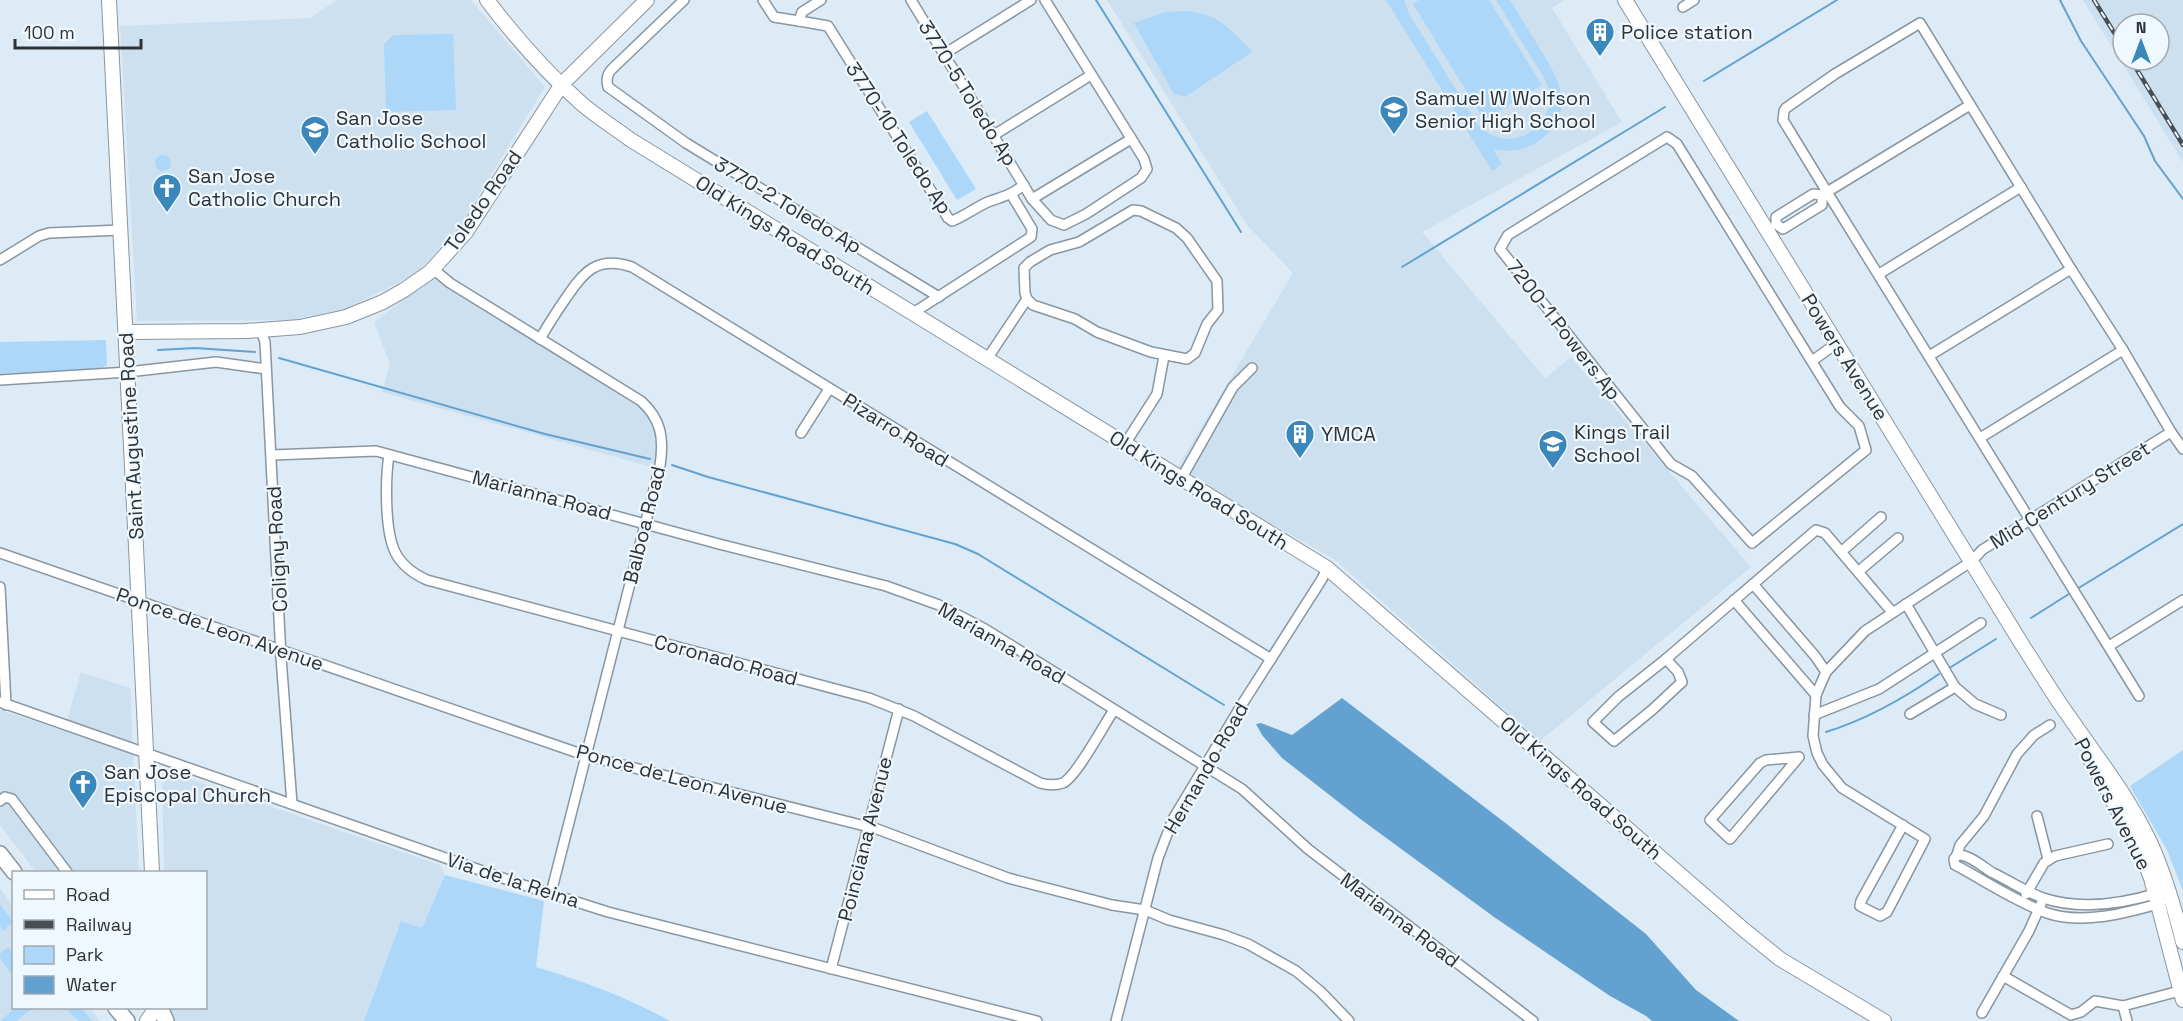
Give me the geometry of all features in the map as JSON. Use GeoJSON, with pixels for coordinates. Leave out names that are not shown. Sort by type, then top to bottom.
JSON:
{"type":"FeatureCollection","features":[{"type":"Feature","properties":{"kind":"main road"},"geometry":{"type":"LineString","coordinates":[[0,854],[13,871]]}},
{"type":"Feature","properties":{"kind":"main road"},"geometry":{"type":"LineString","coordinates":[[117,1009],[127,1021]]}},
{"type":"Feature","properties":{"kind":"street","name":"Saint Augustine Road"},"geometry":{"type":"LineString","coordinates":[[109,0],[152,871]]}},
{"type":"Feature","properties":{"kind":"street","name":"Old Kings Road South"},"geometry":{"type":"LineString","coordinates":[[487,0],[521,42],[583,105],[631,140],[1327,568],[1743,929],[1780,959],[1884,1021]]}},
{"type":"Feature","properties":{"kind":"street","name":"Toledo Road"},"geometry":{"type":"LineString","coordinates":[[126,332],[261,330],[316,324],[364,311],[404,291],[434,269],[466,232],[562,84],[648,0]]}},
{"type":"Feature","properties":{"kind":"street","name":"3770-2 Toledo Ap"},"geometry":{"type":"LineString","coordinates":[[684,0],[608,73],[606,82],[608,87],[686,143],[939,297]]}},
{"type":"Feature","properties":{"kind":"street"},"geometry":{"type":"LineString","coordinates":[[763,0],[774,17],[799,21],[802,12],[821,0]]}},
{"type":"Feature","properties":{"kind":"street","name":"3770-5 Toledo Ap"},"geometry":{"type":"LineString","coordinates":[[910,0],[1024,185]]}},
{"type":"Feature","properties":{"kind":"street"},"geometry":{"type":"LineString","coordinates":[[944,54],[1031,0]]}},
{"type":"Feature","properties":{"kind":"street"},"geometry":{"type":"LineString","coordinates":[[1024,185],[1032,199],[1051,220],[1059,224],[1073,221],[1141,178],[1147,169],[1146,163],[1044,0]]}},
{"type":"Feature","properties":{"kind":"street","name":"Powers Avenue"},"geometry":{"type":"LineString","coordinates":[[1624,0],[1772,227],[1836,343],[2066,714],[2142,855],[2182,994]]}},
{"type":"Feature","properties":{"kind":"street"},"geometry":{"type":"LineString","coordinates":[[1683,7],[1694,0]]}},
{"type":"Feature","properties":{"kind":"street","name":"3770-10 Toledo Ap"},"geometry":{"type":"LineString","coordinates":[[799,21],[828,26],[952,221],[988,202],[1011,194],[1024,185]]}},
{"type":"Feature","properties":{"kind":"street"},"geometry":{"type":"LineString","coordinates":[[2139,696],[1879,274],[1825,194],[1783,120],[1786,108],[1844,68],[1920,23],[2183,449]]}},
{"type":"Feature","properties":{"kind":"street"},"geometry":{"type":"LineString","coordinates":[[994,135],[1091,75]]}},
{"type":"Feature","properties":{"kind":"street"},"geometry":{"type":"LineString","coordinates":[[1825,194],[1822,205],[1783,229],[1772,227],[1776,217],[1813,194],[1825,194],[1970,105]]}},
{"type":"Feature","properties":{"kind":"street","name":"7200-1 Powers Ap"},"geometry":{"type":"LineString","coordinates":[[1666,137],[1677,144],[1812,361],[1840,407],[1859,426],[1866,450],[1752,543],[1692,476],[1671,464],[1500,249],[1508,235],[1666,137]]}},
{"type":"Feature","properties":{"kind":"street"},"geometry":{"type":"LineString","coordinates":[[1032,199],[1131,139]]}},
{"type":"Feature","properties":{"kind":"street"},"geometry":{"type":"LineString","coordinates":[[1879,274],[2021,187]]}},
{"type":"Feature","properties":{"kind":"street"},"geometry":{"type":"LineString","coordinates":[[912,313],[1031,237],[1032,229],[1011,194]]}},
{"type":"Feature","properties":{"kind":"street"},"geometry":{"type":"LineString","coordinates":[[1133,210],[1142,211],[1176,228],[1213,273],[1217,281],[1219,301],[1218,310],[1207,324],[1195,353],[1187,359],[1164,356],[1097,332],[1075,319],[1033,305],[1025,293],[1024,268],[1030,262],[1056,248],[1079,242],[1133,210]]}},
{"type":"Feature","properties":{"kind":"street"},"geometry":{"type":"LineString","coordinates":[[0,260],[39,236],[49,233],[121,230]]}},
{"type":"Feature","properties":{"kind":"street","name":"Pizarro Road"},"geometry":{"type":"LineString","coordinates":[[540,339],[583,274],[598,266],[626,265],[1271,659]]}},
{"type":"Feature","properties":{"kind":"street"},"geometry":{"type":"LineString","coordinates":[[1929,356],[2071,268]]}},
{"type":"Feature","properties":{"kind":"street","name":"Balboa Road"},"geometry":{"type":"LineString","coordinates":[[434,269],[450,283],[641,401],[653,413],[660,425],[663,447],[551,893]]}},
{"type":"Feature","properties":{"kind":"street"},"geometry":{"type":"LineString","coordinates":[[987,359],[1027,299]]}},
{"type":"Feature","properties":{"kind":"street","name":"Coligny Road"},"geometry":{"type":"LineString","coordinates":[[261,330],[265,342],[281,650],[292,804]]}},
{"type":"Feature","properties":{"kind":"street"},"geometry":{"type":"LineString","coordinates":[[1812,361],[1836,343]]}},
{"type":"Feature","properties":{"kind":"street"},"geometry":{"type":"LineString","coordinates":[[1980,438],[2123,350]]}},
{"type":"Feature","properties":{"kind":"street"},"geometry":{"type":"LineString","coordinates":[[1125,444],[1157,394],[1164,356]]}},
{"type":"Feature","properties":{"kind":"street"},"geometry":{"type":"LineString","coordinates":[[0,380],[128,372],[216,362],[266,369]]}},
{"type":"Feature","properties":{"kind":"street"},"geometry":{"type":"LineString","coordinates":[[1181,478],[1233,387],[1252,368]]}},
{"type":"Feature","properties":{"kind":"street"},"geometry":{"type":"LineString","coordinates":[[801,433],[829,389]]}},
{"type":"Feature","properties":{"kind":"street","name":"Mid Century Street"},"geometry":{"type":"LineString","coordinates":[[1814,743],[1816,695],[1826,672],[1855,639],[1892,612],[1972,561],[1982,550],[2171,432]]}},
{"type":"Feature","properties":{"kind":"street","name":"Marianna Road"},"geometry":{"type":"LineString","coordinates":[[272,455],[365,450],[389,455],[886,586],[924,599],[985,629],[1242,789],[1308,849],[1533,1021]]}},
{"type":"Feature","properties":{"kind":"street","name":"Coronado Road"},"geometry":{"type":"LineString","coordinates":[[389,455],[385,477],[389,535],[395,554],[408,568],[427,580],[869,698],[899,709],[1040,783],[1048,785],[1062,783],[1074,773],[1114,710]]}},
{"type":"Feature","properties":{"kind":"street"},"geometry":{"type":"LineString","coordinates":[[1842,552],[1881,517]]}},
{"type":"Feature","properties":{"kind":"street"},"geometry":{"type":"LineString","coordinates":[[1666,659],[1678,672],[1682,681],[1652,710],[1614,741],[1593,722],[1618,698],[1816,530],[1825,533],[1892,612]]}},
{"type":"Feature","properties":{"kind":"street"},"geometry":{"type":"LineString","coordinates":[[1859,571],[1898,538]]}},
{"type":"Feature","properties":{"kind":"street","name":"Ponce de Leon Avenue"},"geometry":{"type":"LineString","coordinates":[[0,553],[587,756],[868,826],[1018,881],[1145,910],[1169,920],[1224,935],[1269,955],[1312,984],[1349,1021]]}},
{"type":"Feature","properties":{"kind":"street","name":"Hernando Road"},"geometry":{"type":"LineString","coordinates":[[1116,1021],[1166,836],[1184,801],[1327,568]]}},
{"type":"Feature","properties":{"kind":"street"},"geometry":{"type":"LineString","coordinates":[[1753,584],[1826,672]]}},
{"type":"Feature","properties":{"kind":"street"},"geometry":{"type":"LineString","coordinates":[[0,587],[3,704]]}},
{"type":"Feature","properties":{"kind":"street"},"geometry":{"type":"LineString","coordinates":[[1734,600],[1816,695]]}},
{"type":"Feature","properties":{"kind":"street"},"geometry":{"type":"LineString","coordinates":[[2109,646],[2183,600]]}},
{"type":"Feature","properties":{"kind":"street"},"geometry":{"type":"LineString","coordinates":[[1906,604],[1955,687],[1975,704],[2001,715]]}},
{"type":"Feature","properties":{"kind":"street"},"geometry":{"type":"LineString","coordinates":[[1814,715],[1879,689],[1981,623]]}},
{"type":"Feature","properties":{"kind":"street"},"geometry":{"type":"LineString","coordinates":[[1910,714],[1955,687]]}},
{"type":"Feature","properties":{"kind":"street","name":"Via de la Reina"},"geometry":{"type":"LineString","coordinates":[[3,704],[608,912],[1037,1021]]}},
{"type":"Feature","properties":{"kind":"street","name":"Poinciana Avenue"},"geometry":{"type":"LineString","coordinates":[[831,969],[899,709]]}},
{"type":"Feature","properties":{"kind":"street","name":"Powers Avenue"},"geometry":{"type":"LineString","coordinates":[[2066,714],[2117,783],[2148,839],[2170,895],[2183,942]]}},
{"type":"Feature","properties":{"kind":"street"},"geometry":{"type":"LineString","coordinates":[[2050,725],[2034,735],[2017,754],[1984,816],[1960,845],[1954,858],[1955,865],[2038,909],[2073,917],[2128,912],[2170,895]]}},
{"type":"Feature","properties":{"kind":"street"},"geometry":{"type":"LineString","coordinates":[[1799,757],[1766,760],[1760,763],[1710,820],[1730,839],[1799,757],[1814,743]]}},
{"type":"Feature","properties":{"kind":"street"},"geometry":{"type":"LineString","coordinates":[[1814,743],[1822,765],[1842,788],[1903,825],[1925,839],[1887,912],[1880,916],[1860,906],[1861,901],[1903,825]]}},
{"type":"Feature","properties":{"kind":"street"},"geometry":{"type":"LineString","coordinates":[[0,801],[4,797],[12,799],[66,871]]}},
{"type":"Feature","properties":{"kind":"street"},"geometry":{"type":"LineString","coordinates":[[2037,816],[2048,859]]}},
{"type":"Feature","properties":{"kind":"street"},"geometry":{"type":"LineString","coordinates":[[2022,901],[2048,859],[2108,844]]}},
{"type":"Feature","properties":{"kind":"street"},"geometry":{"type":"LineString","coordinates":[[1956,855],[1963,855],[2044,898],[2074,904],[2156,899]]}},
{"type":"Feature","properties":{"kind":"street"},"geometry":{"type":"LineString","coordinates":[[1982,1013],[2029,931],[2044,898]]}},
{"type":"Feature","properties":{"kind":"street"},"geometry":{"type":"LineString","coordinates":[[2003,976],[2072,1018],[2095,1001],[2123,1006],[2182,994]]}},
{"type":"Feature","properties":{"kind":"street"},"geometry":{"type":"LineString","coordinates":[[2123,1006],[2127,1021]]}},
{"type":"Feature","properties":{"kind":"street"},"geometry":{"type":"LineString","coordinates":[[147,1021],[157,1009]]}},
{"type":"Feature","properties":{"kind":"shaded area","name":"San Jose Catholic School"},"geometry":{"type":"Polygon","coordinates":[[[337,0],[471,0],[545,87],[461,224],[417,273],[346,309],[292,320],[137,321],[120,26],[310,18],[337,0]]]}},
{"type":"Feature","properties":{"kind":"shaded area"},"geometry":{"type":"Polygon","coordinates":[[[1107,0],[1564,0],[1552,8],[1622,122],[1422,232],[1545,378],[1571,357],[1751,567],[1540,741],[1334,559],[1176,470],[1293,273],[1247,225],[1107,0]]]}},
{"type":"Feature","properties":{"kind":"shaded area"},"geometry":{"type":"Polygon","coordinates":[[[2083,0],[2183,0],[2183,162],[2127,72],[2171,72],[2171,12],[2111,12],[2111,45],[2083,0]]]}},
{"type":"Feature","properties":{"kind":"shaded area"},"geometry":{"type":"Polygon","coordinates":[[[432,278],[643,409],[659,438],[655,468],[382,392],[390,364],[374,322],[432,278]]]}},
{"type":"Feature","properties":{"kind":"shaded area"},"geometry":{"type":"Polygon","coordinates":[[[81,672],[130,688],[139,871],[35,871],[0,825],[0,710],[64,731],[81,672]]]}},
{"type":"Feature","properties":{"kind":"shaded area"},"geometry":{"type":"Polygon","coordinates":[[[162,769],[440,865],[445,875],[422,928],[401,921],[364,1021],[172,1021],[169,1009],[207,1009],[207,871],[164,871],[162,769]]]}},
{"type":"Feature","properties":{"kind":"shaded area"},"geometry":{"type":"Polygon","coordinates":[[[0,888],[12,905],[12,1009],[91,1009],[100,1021],[0,1021],[0,888]]]}},
{"type":"Feature","properties":{"kind":"green space"},"geometry":{"type":"Polygon","coordinates":[[[1386,0],[1404,0],[1409,14],[1478,125],[1492,135],[1508,139],[1520,137],[1534,130],[1544,118],[1549,103],[1548,87],[1542,74],[1496,0],[1510,0],[1556,78],[1562,101],[1555,125],[1539,141],[1527,147],[1507,151],[1493,149],[1502,164],[1492,171],[1386,0]]]}},
{"type":"Feature","properties":{"kind":"green space"},"geometry":{"type":"Polygon","coordinates":[[[1419,0],[1489,0],[1542,85],[1484,120],[1413,4],[1419,0]]]}},
{"type":"Feature","properties":{"kind":"green space"},"geometry":{"type":"Polygon","coordinates":[[[1188,11],[1217,20],[1231,30],[1252,52],[1185,97],[1174,94],[1134,23],[1165,12],[1188,11]]]}},
{"type":"Feature","properties":{"kind":"green space"},"geometry":{"type":"Polygon","coordinates":[[[453,34],[456,110],[386,112],[384,44],[393,35],[453,34]]]}},
{"type":"Feature","properties":{"kind":"green space"},"geometry":{"type":"Polygon","coordinates":[[[927,111],[976,189],[957,200],[909,122],[927,111]]]}},
{"type":"Feature","properties":{"kind":"green space"},"geometry":{"type":"Polygon","coordinates":[[[160,155],[166,155],[171,163],[169,169],[160,171],[155,166],[155,160],[160,155]]]}},
{"type":"Feature","properties":{"kind":"green space"},"geometry":{"type":"Polygon","coordinates":[[[106,340],[107,365],[98,370],[0,374],[0,342],[106,340]]]}},
{"type":"Feature","properties":{"kind":"green space"},"geometry":{"type":"Polygon","coordinates":[[[2183,750],[2183,891],[2167,850],[2130,786],[2183,750]]]}},
{"type":"Feature","properties":{"kind":"green space"},"geometry":{"type":"Polygon","coordinates":[[[445,875],[544,901],[536,967],[604,990],[670,1021],[364,1021],[401,921],[422,928],[445,875]]]}},
{"type":"Feature","properties":{"kind":"green space"},"geometry":{"type":"Polygon","coordinates":[[[0,904],[12,923],[3,931],[0,926],[0,904]]]}},
{"type":"Feature","properties":{"kind":"green space"},"geometry":{"type":"Polygon","coordinates":[[[9,947],[12,952],[12,975],[0,958],[0,953],[9,947]]]}},
{"type":"Feature","properties":{"kind":"green space"},"geometry":{"type":"Polygon","coordinates":[[[14,1009],[34,1009],[16,1021],[0,1021],[14,1009]]]}},
{"type":"Feature","properties":{"kind":"green space"},"geometry":{"type":"Polygon","coordinates":[[[62,1009],[82,1009],[92,1021],[79,1021],[68,1011],[62,1009]]]}},
{"type":"Feature","properties":{"kind":"water"},"geometry":{"type":"Polygon","coordinates":[[[1342,698],[1646,934],[1696,990],[1739,1021],[1652,1021],[1610,996],[1494,917],[1359,818],[1282,758],[1262,735],[1256,724],[1261,723],[1292,735],[1342,698]]]}},
{"type":"Feature","properties":{"kind":"waterway"},"geometry":{"type":"LineString","coordinates":[[1096,0],[1241,232]]}},
{"type":"Feature","properties":{"kind":"waterway"},"geometry":{"type":"LineString","coordinates":[[1704,81],[1837,0]]}},
{"type":"Feature","properties":{"kind":"waterway"},"geometry":{"type":"LineString","coordinates":[[2060,0],[2081,41],[2144,136],[2155,161],[2183,199]]}},
{"type":"Feature","properties":{"kind":"waterway"},"geometry":{"type":"LineString","coordinates":[[1402,267],[1665,107]]}},
{"type":"Feature","properties":{"kind":"waterway"},"geometry":{"type":"LineString","coordinates":[[158,350],[195,348],[255,352]]}},
{"type":"Feature","properties":{"kind":"waterway"},"geometry":{"type":"LineString","coordinates":[[279,358],[545,434],[650,459]]}},
{"type":"Feature","properties":{"kind":"waterway"},"geometry":{"type":"LineString","coordinates":[[672,465],[708,477],[955,544],[978,554],[1224,705]]}},
{"type":"Feature","properties":{"kind":"waterway"},"geometry":{"type":"LineString","coordinates":[[2077,589],[2183,524]]}},
{"type":"Feature","properties":{"kind":"waterway"},"geometry":{"type":"LineString","coordinates":[[2031,618],[2072,592]]}},
{"type":"Feature","properties":{"kind":"waterway"},"geometry":{"type":"LineString","coordinates":[[1951,667],[1996,639]]}},
{"type":"Feature","properties":{"kind":"waterway"},"geometry":{"type":"LineString","coordinates":[[1826,732],[1885,708],[1939,674]]}},
{"type":"Feature","properties":{"kind":"railway"},"geometry":{"type":"LineString","coordinates":[[2094,0],[2111,28]]}},
{"type":"Feature","properties":{"kind":"railway"},"geometry":{"type":"LineString","coordinates":[[2138,72],[2183,145]]}},
{"type":"Feature","properties":{"kind":"place","name":"Police station"},"geometry":{"type":"Point","coordinates":[1600,58]}},
{"type":"Feature","properties":{"kind":"place","name":"Samuel W Wolfson Senior High School"},"geometry":{"type":"Point","coordinates":[1394,136]}},
{"type":"Feature","properties":{"kind":"place","name":"San Jose Catholic School"},"geometry":{"type":"Point","coordinates":[315,156]}},
{"type":"Feature","properties":{"kind":"place","name":"San Jose Catholic Church"},"geometry":{"type":"Point","coordinates":[167,214]}},
{"type":"Feature","properties":{"kind":"place","name":"YMCA"},"geometry":{"type":"Point","coordinates":[1300,460]}},
{"type":"Feature","properties":{"kind":"place","name":"Kings Trail School"},"geometry":{"type":"Point","coordinates":[1553,470]}},
{"type":"Feature","properties":{"kind":"place","name":"San Jose Episcopal Church"},"geometry":{"type":"Point","coordinates":[83,810]}}]}
